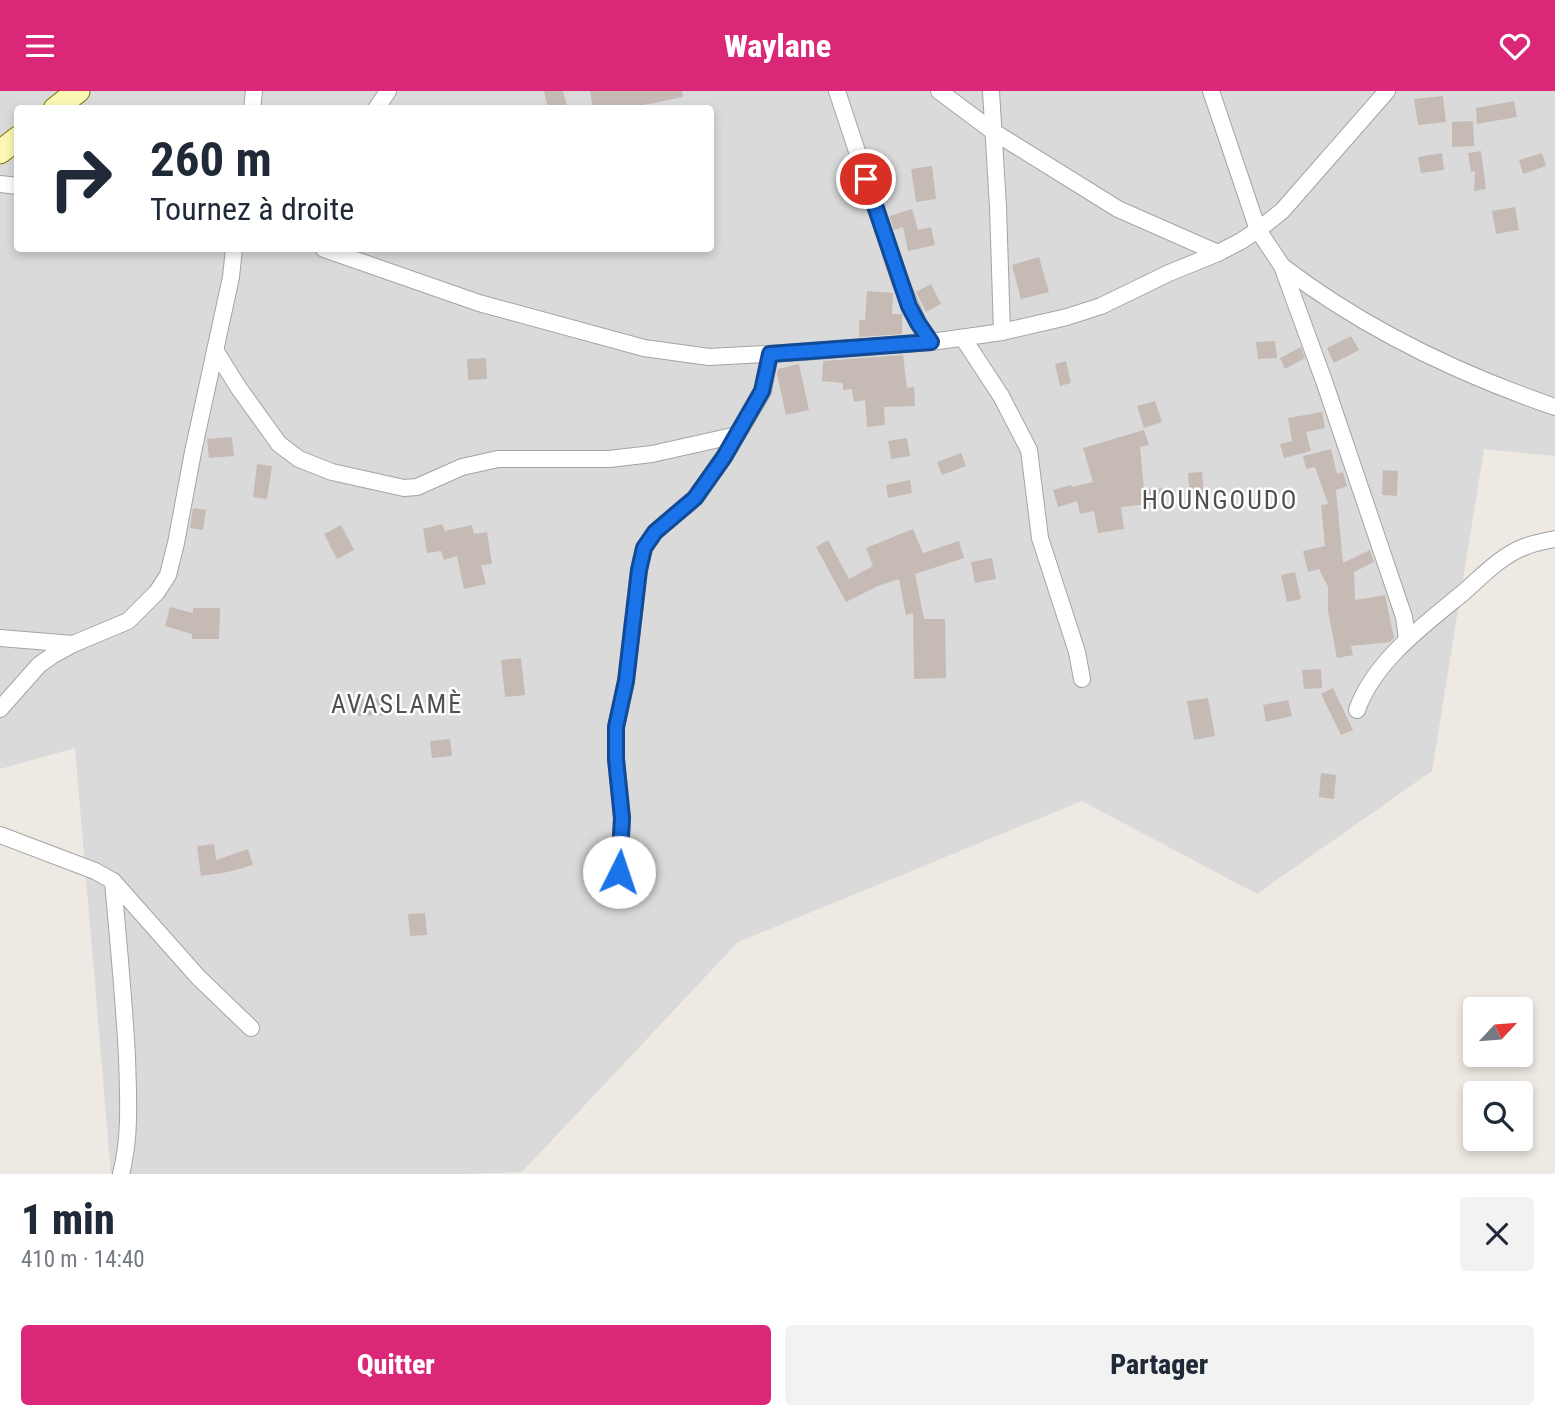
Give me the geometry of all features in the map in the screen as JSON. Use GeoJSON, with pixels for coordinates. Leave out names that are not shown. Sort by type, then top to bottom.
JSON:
{"type":"FeatureCollection","features":[{"type":"Feature","properties":{"kind":"street"},"geometry":{"type":"LineString","coordinates":[[60,105],[78,91]]}},
{"type":"Feature","properties":{"kind":"street"},"geometry":{"type":"LineString","coordinates":[[836,91],[909,306],[931,342]]}},
{"type":"Feature","properties":{"kind":"street"},"geometry":{"type":"LineString","coordinates":[[939,91],[994,132],[1118,209],[1218,253]]}},
{"type":"Feature","properties":{"kind":"street"},"geometry":{"type":"LineString","coordinates":[[991,91],[1002,333]]}},
{"type":"Feature","properties":{"kind":"street"},"geometry":{"type":"LineString","coordinates":[[1211,91],[1258,230],[1282,266],[1324,381],[1400,604],[1407,639]]}},
{"type":"Feature","properties":{"kind":"street"},"geometry":{"type":"LineString","coordinates":[[333,252],[479,303],[644,348],[709,357],[931,342],[1002,333],[1101,306],[1218,253],[1258,230],[1282,211],[1387,91]]}},
{"type":"Feature","properties":{"kind":"street"},"geometry":{"type":"LineString","coordinates":[[0,709],[39,665],[53,655],[128,621],[157,592],[168,575],[231,277],[234,252]]}},
{"type":"Feature","properties":{"kind":"street"},"geometry":{"type":"LineString","coordinates":[[1282,266],[1315,291],[1402,342],[1509,390],[1555,407]]}},
{"type":"Feature","properties":{"kind":"street"},"geometry":{"type":"LineString","coordinates":[[963,338],[1001,396],[1029,450],[1040,538],[1077,652],[1082,679]]}},
{"type":"Feature","properties":{"kind":"street"},"geometry":{"type":"LineString","coordinates":[[215,350],[279,444],[299,459],[332,472],[404,488],[417,487],[463,467],[498,459],[609,459],[737,435]]}},
{"type":"Feature","properties":{"kind":"street"},"geometry":{"type":"LineString","coordinates":[[619,872],[622,818],[616,759],[616,727],[626,681],[644,548],[655,532],[695,498],[737,435],[762,391],[770,354]]}},
{"type":"Feature","properties":{"kind":"street"},"geometry":{"type":"LineString","coordinates":[[1357,710],[1362,696],[1379,671],[1407,639],[1508,556],[1523,547],[1555,539]]}},
{"type":"Feature","properties":{"kind":"street"},"geometry":{"type":"LineString","coordinates":[[0,638],[73,644]]}},
{"type":"Feature","properties":{"kind":"street"},"geometry":{"type":"LineString","coordinates":[[0,835],[95,871],[113,881],[198,977],[251,1028]]}},
{"type":"Feature","properties":{"kind":"street"},"geometry":{"type":"LineString","coordinates":[[113,881],[125,1021],[129,1109],[121,1174]]}},
{"type":"Feature","properties":{"kind":"shaded area"},"geometry":{"type":"Polygon","coordinates":[[[0,91],[1555,91],[1555,456],[1484,449],[1432,771],[1257,894],[1082,801],[738,942],[522,1172],[111,1174],[75,748],[0,769],[0,91]]]}},
{"type":"Feature","properties":{"kind":"building"},"geometry":{"type":"Polygon","coordinates":[[[544,91],[563,91],[567,105],[547,105],[544,91]]]}},
{"type":"Feature","properties":{"kind":"building"},"geometry":{"type":"Polygon","coordinates":[[[590,91],[682,91],[683,97],[643,105],[592,105],[590,91]]]}},
{"type":"Feature","properties":{"kind":"building"},"geometry":{"type":"Polygon","coordinates":[[[1443,96],[1446,122],[1418,125],[1414,99],[1443,96]]]}},
{"type":"Feature","properties":{"kind":"building"},"geometry":{"type":"Polygon","coordinates":[[[1514,101],[1517,117],[1477,124],[1476,108],[1514,101]]]}},
{"type":"Feature","properties":{"kind":"building"},"geometry":{"type":"Polygon","coordinates":[[[1473,121],[1474,146],[1452,147],[1452,122],[1473,121]]]}},
{"type":"Feature","properties":{"kind":"building"},"geometry":{"type":"Polygon","coordinates":[[[1481,151],[1486,189],[1474,191],[1475,171],[1471,172],[1468,153],[1481,151]]]}},
{"type":"Feature","properties":{"kind":"building"},"geometry":{"type":"Polygon","coordinates":[[[1442,153],[1444,170],[1421,173],[1418,157],[1442,153]]]}},
{"type":"Feature","properties":{"kind":"building"},"geometry":{"type":"Polygon","coordinates":[[[1542,153],[1546,166],[1523,174],[1519,160],[1542,153]]]}},
{"type":"Feature","properties":{"kind":"building"},"geometry":{"type":"Polygon","coordinates":[[[932,166],[936,199],[916,202],[911,169],[932,166]]]}},
{"type":"Feature","properties":{"kind":"building"},"geometry":{"type":"Polygon","coordinates":[[[1515,207],[1519,230],[1496,234],[1492,211],[1515,207]]]}},
{"type":"Feature","properties":{"kind":"building"},"geometry":{"type":"Polygon","coordinates":[[[912,209],[918,230],[931,227],[935,245],[908,251],[903,227],[894,230],[889,216],[912,209]]]}},
{"type":"Feature","properties":{"kind":"building"},"geometry":{"type":"Polygon","coordinates":[[[1039,257],[1049,292],[1021,299],[1012,265],[1039,257]]]}},
{"type":"Feature","properties":{"kind":"building"},"geometry":{"type":"Polygon","coordinates":[[[931,284],[941,304],[926,312],[916,292],[931,284]]]}},
{"type":"Feature","properties":{"kind":"building"},"geometry":{"type":"Polygon","coordinates":[[[867,291],[893,293],[892,314],[902,314],[902,334],[859,337],[859,320],[865,320],[867,291]]]}},
{"type":"Feature","properties":{"kind":"building"},"geometry":{"type":"Polygon","coordinates":[[[1351,336],[1359,350],[1334,363],[1327,348],[1351,336]]]}},
{"type":"Feature","properties":{"kind":"building"},"geometry":{"type":"Polygon","coordinates":[[[1275,341],[1277,358],[1258,359],[1256,342],[1275,341]]]}},
{"type":"Feature","properties":{"kind":"building"},"geometry":{"type":"Polygon","coordinates":[[[1301,347],[1305,358],[1285,369],[1280,358],[1301,347]]]}},
{"type":"Feature","properties":{"kind":"building"},"geometry":{"type":"Polygon","coordinates":[[[903,355],[907,388],[914,387],[915,406],[884,407],[885,425],[867,427],[865,400],[854,402],[852,389],[843,390],[843,383],[822,381],[823,361],[903,355]]]}},
{"type":"Feature","properties":{"kind":"building"},"geometry":{"type":"Polygon","coordinates":[[[486,358],[487,379],[468,380],[467,359],[486,358]]]}},
{"type":"Feature","properties":{"kind":"building"},"geometry":{"type":"Polygon","coordinates":[[[1066,361],[1071,383],[1060,386],[1055,364],[1066,361]]]}},
{"type":"Feature","properties":{"kind":"building"},"geometry":{"type":"Polygon","coordinates":[[[799,364],[809,410],[786,415],[778,369],[799,364]]]}},
{"type":"Feature","properties":{"kind":"building"},"geometry":{"type":"Polygon","coordinates":[[[1155,401],[1162,422],[1144,428],[1137,406],[1155,401]]]}},
{"type":"Feature","properties":{"kind":"building"},"geometry":{"type":"Polygon","coordinates":[[[1322,412],[1325,428],[1306,432],[1311,451],[1284,458],[1280,444],[1292,441],[1288,418],[1322,412]]]}},
{"type":"Feature","properties":{"kind":"building"},"geometry":{"type":"Polygon","coordinates":[[[1144,430],[1149,445],[1140,447],[1144,490],[1164,488],[1166,502],[1121,507],[1124,529],[1098,533],[1094,511],[1080,514],[1077,501],[1058,507],[1053,490],[1093,482],[1083,448],[1144,430]]]}},
{"type":"Feature","properties":{"kind":"building"},"geometry":{"type":"Polygon","coordinates":[[[232,437],[234,456],[209,458],[207,439],[232,437]]]}},
{"type":"Feature","properties":{"kind":"building"},"geometry":{"type":"Polygon","coordinates":[[[907,438],[910,456],[891,459],[888,441],[907,438]]]}},
{"type":"Feature","properties":{"kind":"building"},"geometry":{"type":"Polygon","coordinates":[[[1331,449],[1337,474],[1343,472],[1347,486],[1336,490],[1343,563],[1370,550],[1374,562],[1354,572],[1355,600],[1385,595],[1394,638],[1390,642],[1351,646],[1353,655],[1337,658],[1328,611],[1328,587],[1319,569],[1308,572],[1303,551],[1325,546],[1321,505],[1328,504],[1315,467],[1306,469],[1303,456],[1331,449]]]}},
{"type":"Feature","properties":{"kind":"building"},"geometry":{"type":"Polygon","coordinates":[[[961,453],[966,466],[942,475],[937,462],[961,453]]]}},
{"type":"Feature","properties":{"kind":"building"},"geometry":{"type":"Polygon","coordinates":[[[257,464],[272,466],[267,499],[253,497],[257,464]]]}},
{"type":"Feature","properties":{"kind":"building"},"geometry":{"type":"Polygon","coordinates":[[[1383,470],[1398,471],[1397,496],[1382,495],[1383,470]]]}},
{"type":"Feature","properties":{"kind":"building"},"geometry":{"type":"Polygon","coordinates":[[[1202,472],[1204,500],[1190,501],[1188,473],[1202,472]]]}},
{"type":"Feature","properties":{"kind":"building"},"geometry":{"type":"Polygon","coordinates":[[[910,480],[912,493],[888,498],[886,485],[910,480]]]}},
{"type":"Feature","properties":{"kind":"building"},"geometry":{"type":"Polygon","coordinates":[[[193,508],[206,510],[203,530],[190,528],[193,508]]]}},
{"type":"Feature","properties":{"kind":"building"},"geometry":{"type":"Polygon","coordinates":[[[442,524],[445,531],[472,525],[474,534],[487,532],[492,564],[481,565],[486,584],[464,589],[457,556],[444,560],[441,551],[427,553],[423,529],[442,524]]]}},
{"type":"Feature","properties":{"kind":"building"},"geometry":{"type":"Polygon","coordinates":[[[341,525],[354,550],[337,559],[324,534],[341,525]]]}},
{"type":"Feature","properties":{"kind":"building"},"geometry":{"type":"Polygon","coordinates":[[[913,529],[923,553],[959,541],[964,558],[915,574],[924,619],[945,619],[946,678],[914,679],[913,613],[906,615],[899,579],[846,602],[816,547],[828,540],[849,579],[873,566],[866,548],[913,529]]]}},
{"type":"Feature","properties":{"kind":"building"},"geometry":{"type":"Polygon","coordinates":[[[992,558],[996,579],[975,583],[971,562],[992,558]]]}},
{"type":"Feature","properties":{"kind":"building"},"geometry":{"type":"Polygon","coordinates":[[[1295,572],[1301,599],[1287,602],[1281,575],[1295,572]]]}},
{"type":"Feature","properties":{"kind":"building"},"geometry":{"type":"Polygon","coordinates":[[[170,607],[193,613],[193,608],[220,608],[219,639],[192,639],[192,634],[165,626],[170,607]]]}},
{"type":"Feature","properties":{"kind":"building"},"geometry":{"type":"Polygon","coordinates":[[[521,658],[525,695],[505,697],[501,660],[521,658]]]}},
{"type":"Feature","properties":{"kind":"building"},"geometry":{"type":"Polygon","coordinates":[[[1321,669],[1322,688],[1304,689],[1302,670],[1321,669]]]}},
{"type":"Feature","properties":{"kind":"building"},"geometry":{"type":"Polygon","coordinates":[[[1333,688],[1353,730],[1341,735],[1321,694],[1333,688]]]}},
{"type":"Feature","properties":{"kind":"building"},"geometry":{"type":"Polygon","coordinates":[[[385,698],[386,715],[358,716],[358,699],[385,698]]]}},
{"type":"Feature","properties":{"kind":"building"},"geometry":{"type":"Polygon","coordinates":[[[1208,698],[1215,736],[1194,740],[1187,701],[1208,698]]]}},
{"type":"Feature","properties":{"kind":"building"},"geometry":{"type":"Polygon","coordinates":[[[1288,700],[1292,716],[1266,722],[1263,705],[1288,700]]]}},
{"type":"Feature","properties":{"kind":"building"},"geometry":{"type":"Polygon","coordinates":[[[450,739],[452,756],[432,758],[430,741],[450,739]]]}},
{"type":"Feature","properties":{"kind":"building"},"geometry":{"type":"Polygon","coordinates":[[[1321,773],[1336,775],[1334,799],[1319,797],[1321,773]]]}},
{"type":"Feature","properties":{"kind":"building"},"geometry":{"type":"Polygon","coordinates":[[[214,844],[216,860],[248,849],[253,865],[201,876],[197,846],[214,844]]]}},
{"type":"Feature","properties":{"kind":"building"},"geometry":{"type":"Polygon","coordinates":[[[425,913],[427,935],[410,936],[408,914],[425,913]]]}},
{"type":"Feature","properties":{"kind":"district","name":"HOUNGOUDO"},"geometry":{"type":"Point","coordinates":[1220,500]}},
{"type":"Feature","properties":{"kind":"district","name":"AVASLAMÈ"},"geometry":{"type":"Point","coordinates":[397,704]}},
{"type":"Feature","properties":{"kind":"route"},"geometry":{"type":"LineString","coordinates":[[619,872],[622,818],[616,759],[616,727],[626,681],[644,548],[655,532],[695,498],[724,457],[762,391],[770,354],[931,342],[909,306],[866,179]]}}]}
